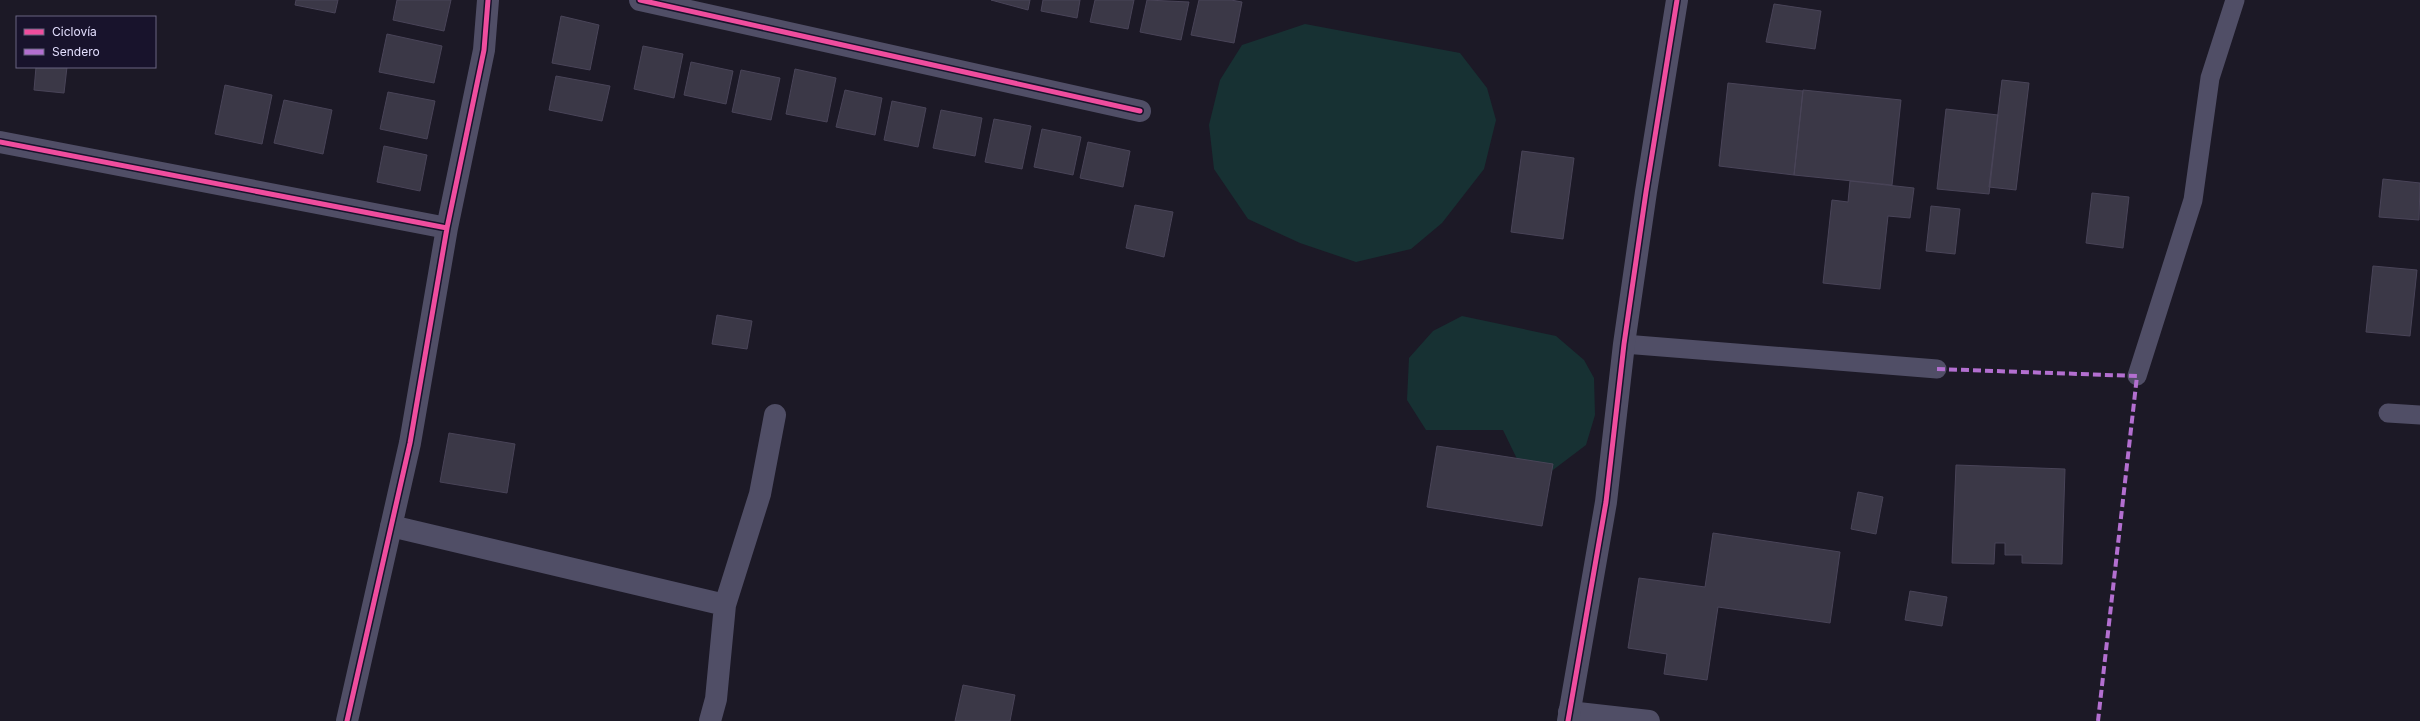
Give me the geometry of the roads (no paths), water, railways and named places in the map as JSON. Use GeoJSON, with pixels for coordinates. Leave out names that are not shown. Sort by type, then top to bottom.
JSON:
{"type":"FeatureCollection","features":[{"type":"Feature","properties":{"kind":"street"},"geometry":{"type":"LineString","coordinates":[[347,721],[410,443],[448,228],[484,50],[488,0]]}},
{"type":"Feature","properties":{"kind":"street"},"geometry":{"type":"LineString","coordinates":[[640,0],[1140,111]]}},
{"type":"Feature","properties":{"kind":"street"},"geometry":{"type":"LineString","coordinates":[[1649,721],[1569,716],[1606,502],[1624,344],[1646,192],[1677,0]]}},
{"type":"Feature","properties":{"kind":"street"},"geometry":{"type":"LineString","coordinates":[[0,142],[448,228]]}},
{"type":"Feature","properties":{"kind":"street"},"geometry":{"type":"LineString","coordinates":[[710,721],[716,699],[725,605],[760,494],[775,415]]}},
{"type":"Feature","properties":{"kind":"street"},"geometry":{"type":"LineString","coordinates":[[391,526],[725,605]]}},
{"type":"Feature","properties":{"kind":"lane"},"geometry":{"type":"LineString","coordinates":[[2137,376],[2193,200],[2210,78],[2235,0]]}},
{"type":"Feature","properties":{"kind":"lane"},"geometry":{"type":"LineString","coordinates":[[1624,344],[1937,368]]}},
{"type":"Feature","properties":{"kind":"lane"},"geometry":{"type":"LineString","coordinates":[[2388,413],[2420,415]]}}]}
